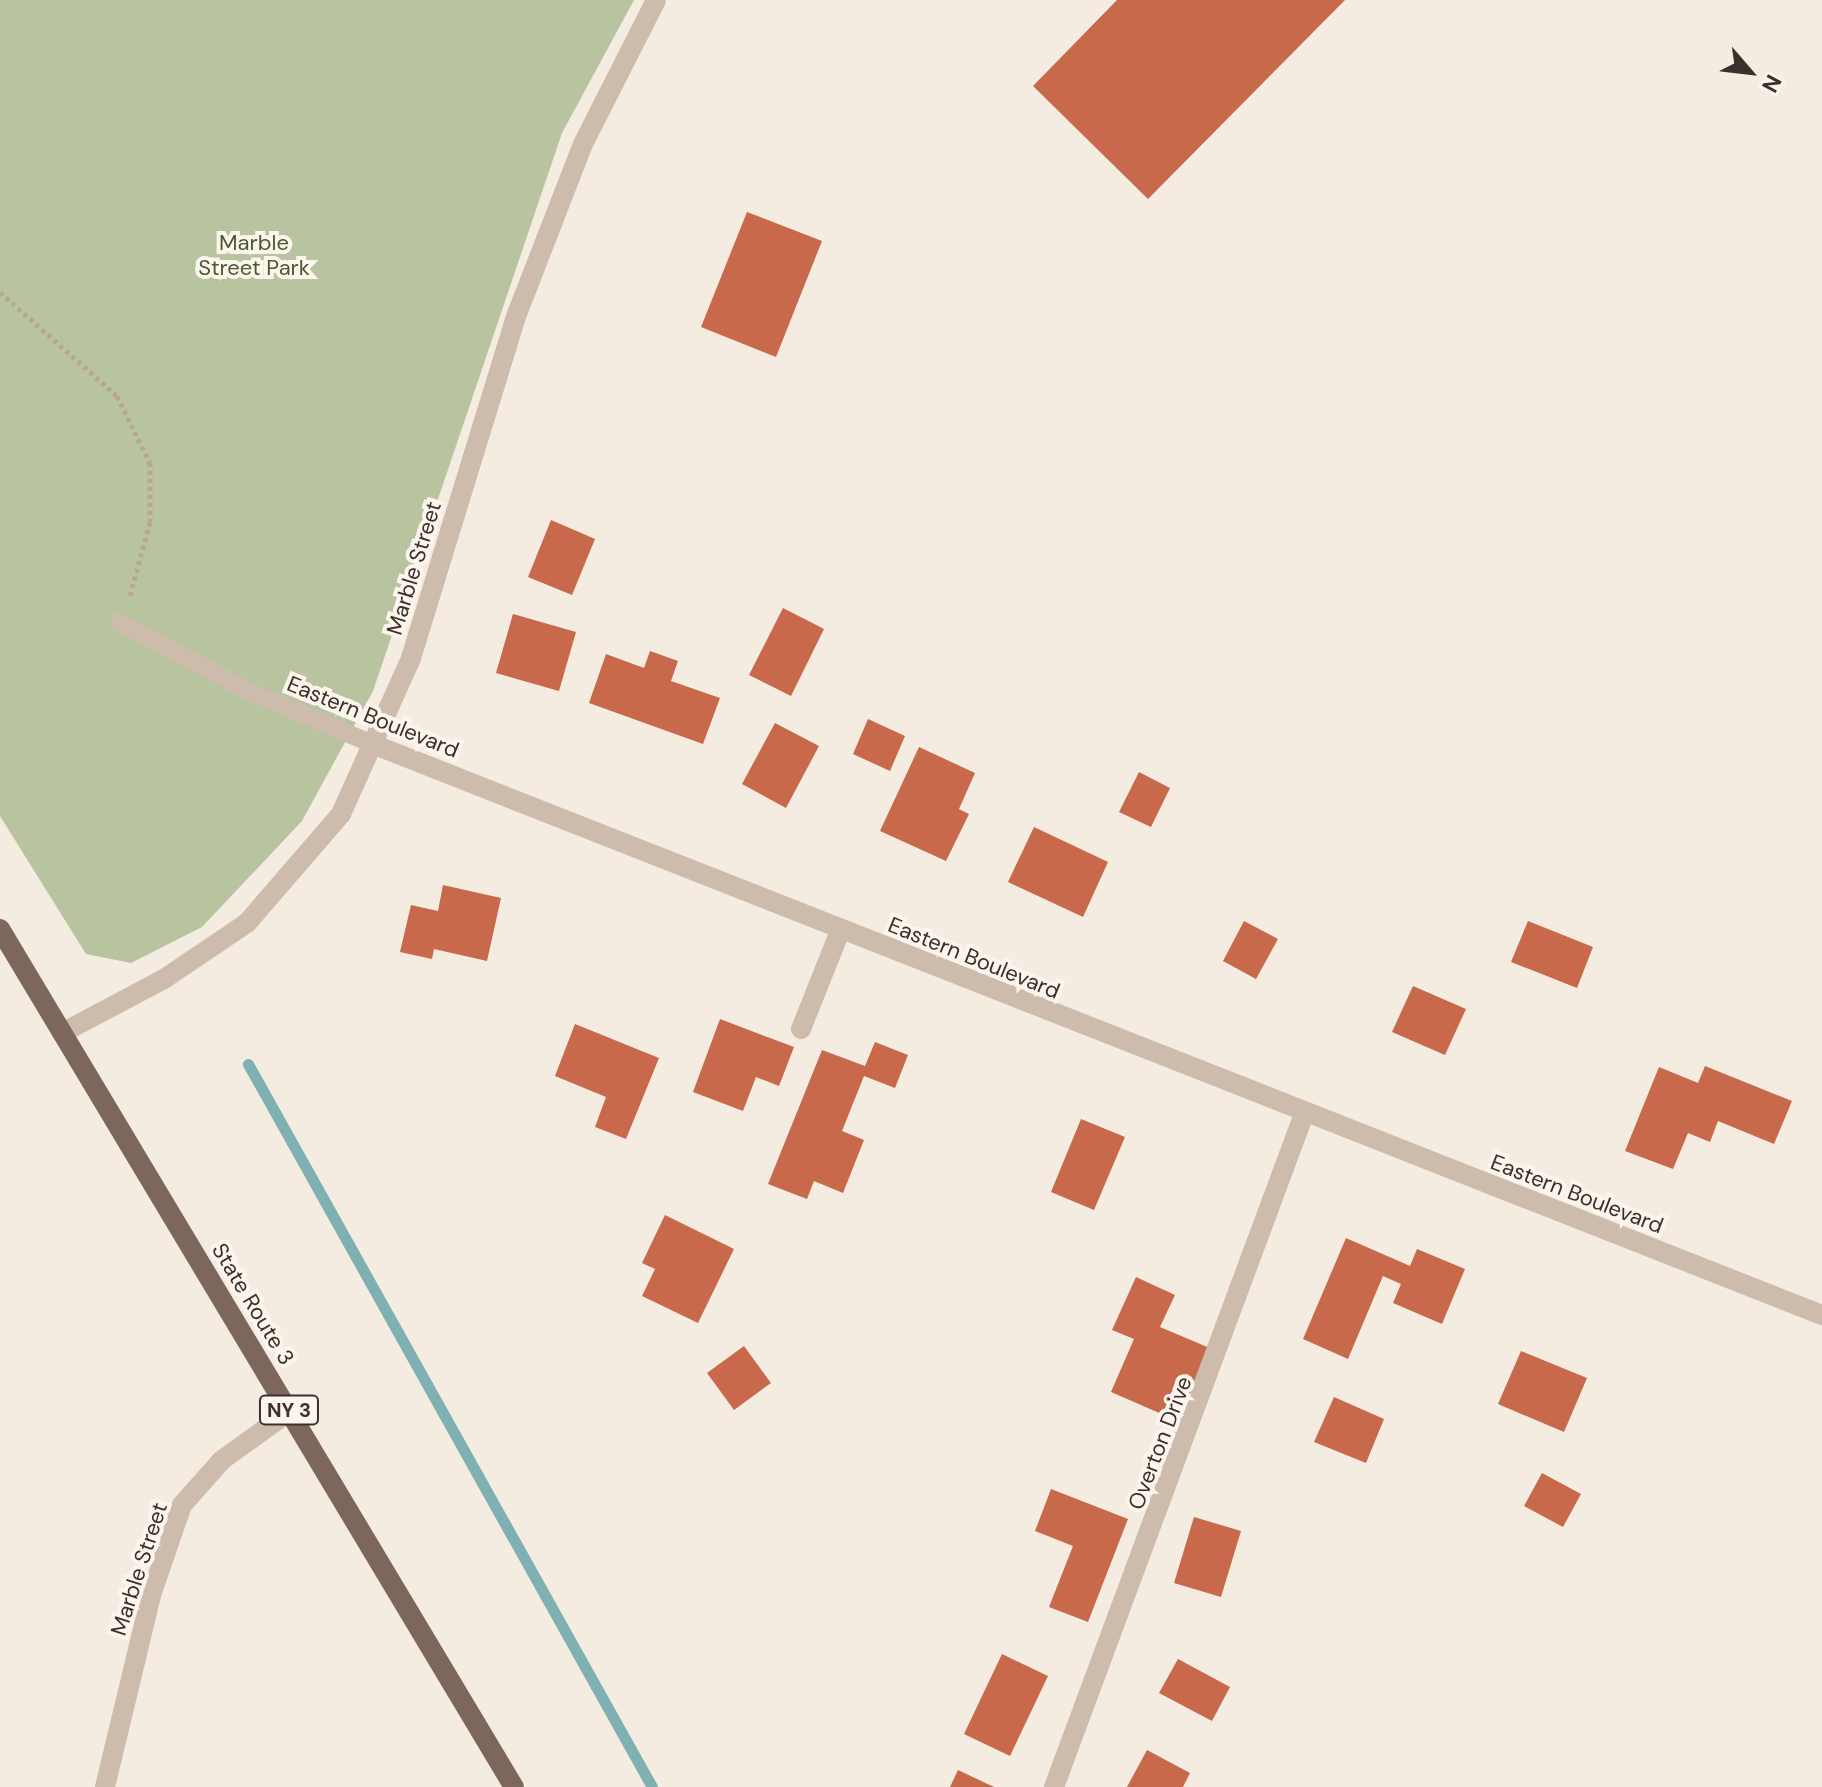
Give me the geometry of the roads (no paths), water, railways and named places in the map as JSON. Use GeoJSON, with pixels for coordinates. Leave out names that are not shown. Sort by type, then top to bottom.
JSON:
{"type":"FeatureCollection","features":[{"type":"Feature","properties":{"kind":"main road","name":"State Route 3"},"geometry":{"type":"LineString","coordinates":[[0,929],[514,1787]]}},
{"type":"Feature","properties":{"kind":"street","name":"Marble Street"},"geometry":{"type":"LineString","coordinates":[[62,1033],[164,979],[247,923],[341,814],[375,745],[411,658],[517,314],[583,144],[656,0]]}},
{"type":"Feature","properties":{"kind":"street","name":"Eastern Boulevard"},"geometry":{"type":"LineString","coordinates":[[375,745],[1304,1114],[1822,1315]]}},
{"type":"Feature","properties":{"kind":"street"},"geometry":{"type":"LineString","coordinates":[[801,1029],[840,931]]}},
{"type":"Feature","properties":{"kind":"street","name":"Overton Drive"},"geometry":{"type":"LineString","coordinates":[[1054,1787],[1304,1114]]}},
{"type":"Feature","properties":{"kind":"street","name":"Marble Street"},"geometry":{"type":"LineString","coordinates":[[105,1787],[151,1595],[182,1505],[222,1460],[290,1411]]}},
{"type":"Feature","properties":{"kind":"lane","name":"Eastern Boulevard"},"geometry":{"type":"LineString","coordinates":[[119,622],[248,691],[375,745]]}},
{"type":"Feature","properties":{"kind":"waterway"},"geometry":{"type":"LineString","coordinates":[[248,1064],[652,1787]]}},
{"type":"Feature","properties":{"kind":"park label","name":"Marble Street Park"},"geometry":{"type":"Point","coordinates":[254,254]}}]}
